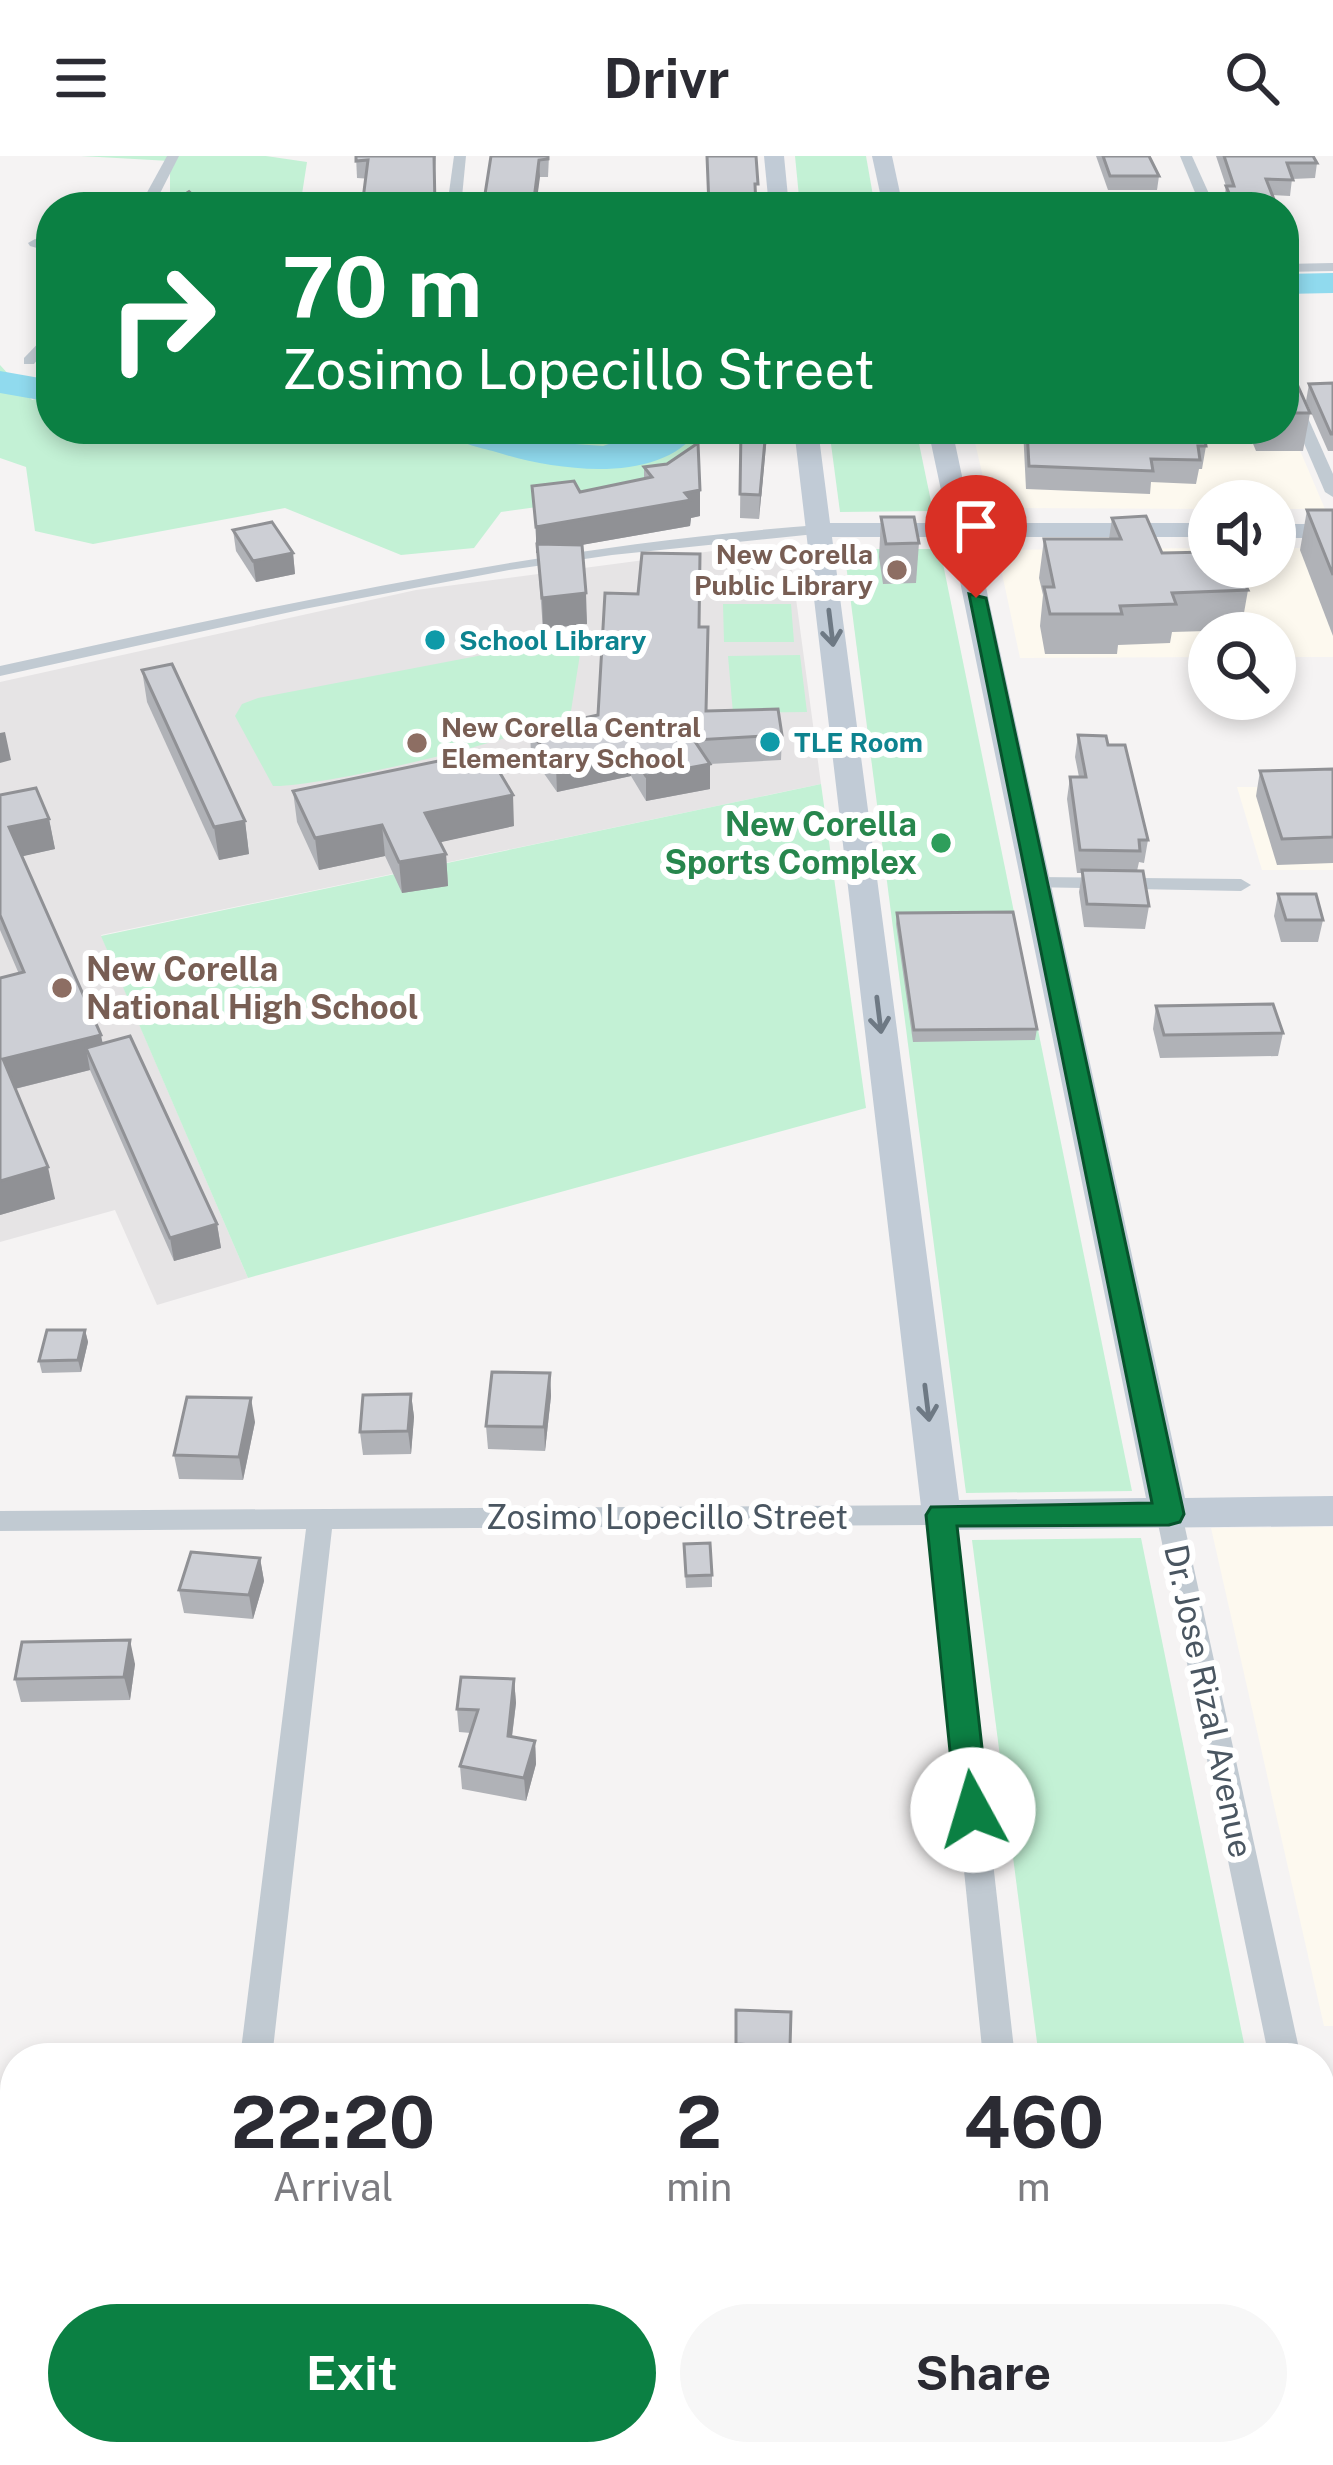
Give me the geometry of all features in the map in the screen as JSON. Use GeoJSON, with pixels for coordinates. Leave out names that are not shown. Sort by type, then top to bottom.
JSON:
{"type":"FeatureCollection","features":[{"type":"Feature","properties":{"kind":"main road"},"geometry":{"type":"LineString","coordinates":[[774,156],[778,192]]}},
{"type":"Feature","properties":{"kind":"main road"},"geometry":{"type":"LineString","coordinates":[[882,156],[890,192]]}},
{"type":"Feature","properties":{"kind":"main road"},"geometry":{"type":"LineString","coordinates":[[808,444],[941,1515]]}},
{"type":"Feature","properties":{"kind":"main road","name":"Dr. Jose Rizal Avenue"},"geometry":{"type":"LineString","coordinates":[[943,444],[1169,1514]]}},
{"type":"Feature","properties":{"kind":"main road"},"geometry":{"type":"LineString","coordinates":[[819,530],[1188,530]]}},
{"type":"Feature","properties":{"kind":"main road"},"geometry":{"type":"LineString","coordinates":[[1296,530],[1333,531]]}},
{"type":"Feature","properties":{"kind":"main road","name":"Zosimo Lopecillo Street"},"geometry":{"type":"LineString","coordinates":[[941,1515],[1333,1511]]}},
{"type":"Feature","properties":{"kind":"street"},"geometry":{"type":"LineString","coordinates":[[154,192],[173,156]]}},
{"type":"Feature","properties":{"kind":"street"},"geometry":{"type":"LineString","coordinates":[[456,192],[460,156]]}},
{"type":"Feature","properties":{"kind":"street"},"geometry":{"type":"LineString","coordinates":[[1186,156],[1202,192]]}},
{"type":"Feature","properties":{"kind":"street"},"geometry":{"type":"LineString","coordinates":[[1299,268],[1333,267]]}},
{"type":"Feature","properties":{"kind":"street"},"geometry":{"type":"LineString","coordinates":[[28,361],[36,352]]}},
{"type":"Feature","properties":{"kind":"street"},"geometry":{"type":"LineString","coordinates":[[1299,414],[1333,492]]}},
{"type":"Feature","properties":{"kind":"street"},"geometry":{"type":"LineString","coordinates":[[0,671],[450,575],[723,537],[819,530]]}},
{"type":"Feature","properties":{"kind":"street"},"geometry":{"type":"LineString","coordinates":[[1036,884],[1240,885]]}},
{"type":"Feature","properties":{"kind":"street","name":"Dr. Jose Rizal Avenue"},"geometry":{"type":"LineString","coordinates":[[1169,1514],[1282,2043]]}},
{"type":"Feature","properties":{"kind":"street"},"geometry":{"type":"LineString","coordinates":[[941,1515],[998,2043]]}},
{"type":"Feature","properties":{"kind":"street","name":"Zosimo Lopecillo Street"},"geometry":{"type":"LineString","coordinates":[[0,1521],[941,1515]]}},
{"type":"Feature","properties":{"kind":"street"},"geometry":{"type":"LineString","coordinates":[[258,2043],[320,1519]]}},
{"type":"Feature","properties":{"kind":"shaded area"},"geometry":{"type":"Polygon","coordinates":[[[975,444],[1297,444],[1325,509],[1296,509],[1296,480],[1188,480],[1188,509],[990,508],[975,444]]]}},
{"type":"Feature","properties":{"kind":"shaded area","name":"New Corella Central Elementary School"},"geometry":{"type":"Polygon","coordinates":[[[743,547],[783,557],[792,569],[821,784],[101,935],[248,1278],[157,1305],[115,1210],[0,1242],[0,682],[416,590],[743,547]]]}},
{"type":"Feature","properties":{"kind":"shaded area"},"geometry":{"type":"Polygon","coordinates":[[[1188,548],[1188,588],[1296,588],[1296,548],[1333,548],[1333,657],[1296,657],[1296,612],[1188,612],[1188,657],[1020,658],[997,550],[1188,548]]]}},
{"type":"Feature","properties":{"kind":"shaded area"},"geometry":{"type":"Polygon","coordinates":[[[1237,787],[1333,787],[1333,870],[1262,870],[1237,787]]]}},
{"type":"Feature","properties":{"kind":"shaded area"},"geometry":{"type":"Polygon","coordinates":[[[1333,1527],[1333,2026],[1324,2026],[1211,1528],[1333,1527]]]}},
{"type":"Feature","properties":{"kind":"green space"},"geometry":{"type":"Polygon","coordinates":[[[81,156],[266,156],[307,162],[302,192],[170,192],[170,161],[81,156]]]}},
{"type":"Feature","properties":{"kind":"green space"},"geometry":{"type":"Polygon","coordinates":[[[795,156],[866,156],[872,192],[799,192],[795,156]]]}},
{"type":"Feature","properties":{"kind":"green space"},"geometry":{"type":"Polygon","coordinates":[[[0,365],[36,399],[36,444],[697,444],[623,495],[501,512],[474,548],[401,555],[285,508],[93,544],[35,531],[26,467],[0,458],[0,365]]]}},
{"type":"Feature","properties":{"kind":"green space"},"geometry":{"type":"Polygon","coordinates":[[[831,444],[919,444],[933,511],[840,512],[831,444]]]}},
{"type":"Feature","properties":{"kind":"green space"},"geometry":{"type":"Polygon","coordinates":[[[844,549],[940,549],[1132,1491],[966,1493],[844,549]]]}},
{"type":"Feature","properties":{"kind":"green space"},"geometry":{"type":"Polygon","coordinates":[[[723,604],[791,604],[794,642],[724,642],[723,604]]]}},
{"type":"Feature","properties":{"kind":"green space"},"geometry":{"type":"Polygon","coordinates":[[[555,641],[579,642],[581,648],[571,711],[518,734],[427,759],[334,779],[273,786],[235,716],[242,704],[258,698],[555,641]]]}},
{"type":"Feature","properties":{"kind":"green space"},"geometry":{"type":"Polygon","coordinates":[[[800,655],[807,712],[733,713],[728,656],[800,655]]]}},
{"type":"Feature","properties":{"kind":"green space"},"geometry":{"type":"Polygon","coordinates":[[[821,784],[866,1108],[248,1278],[101,936],[821,784]]]}},
{"type":"Feature","properties":{"kind":"green space"},"geometry":{"type":"Polygon","coordinates":[[[1141,1538],[1244,2043],[1037,2043],[972,1540],[1141,1538]]]}},
{"type":"Feature","properties":{"kind":"building"},"geometry":{"type":"Polygon","coordinates":[[[356,156],[434,156],[435,192],[364,192],[368,160],[356,161],[356,156]]]}},
{"type":"Feature","properties":{"kind":"building"},"geometry":{"type":"Polygon","coordinates":[[[491,156],[548,156],[539,160],[535,192],[485,192],[491,156]]]}},
{"type":"Feature","properties":{"kind":"building"},"geometry":{"type":"Polygon","coordinates":[[[707,156],[756,156],[755,192],[708,192],[707,156]]]}},
{"type":"Feature","properties":{"kind":"building"},"geometry":{"type":"Polygon","coordinates":[[[1103,156],[1149,156],[1159,176],[1110,176],[1103,156]]]}},
{"type":"Feature","properties":{"kind":"building"},"geometry":{"type":"Polygon","coordinates":[[[1224,156],[1313,156],[1317,163],[1287,163],[1293,180],[1266,179],[1271,192],[1229,192],[1226,186],[1234,186],[1224,156]]]}},
{"type":"Feature","properties":{"kind":"building"},"geometry":{"type":"Polygon","coordinates":[[[1333,383],[1333,434],[1331,434],[1309,384],[1333,383]]]}},
{"type":"Feature","properties":{"kind":"building"},"geometry":{"type":"Polygon","coordinates":[[[1299,388],[1310,413],[1299,413],[1299,388]]]}},
{"type":"Feature","properties":{"kind":"building"},"geometry":{"type":"Polygon","coordinates":[[[698,444],[700,490],[685,493],[691,500],[536,527],[532,486],[574,481],[580,492],[652,477],[644,467],[667,464],[698,444]]]}},
{"type":"Feature","properties":{"kind":"building"},"geometry":{"type":"Polygon","coordinates":[[[741,444],[765,444],[760,495],[740,494],[741,444]]]}},
{"type":"Feature","properties":{"kind":"building"},"geometry":{"type":"Polygon","coordinates":[[[1028,444],[1206,446],[1198,446],[1200,460],[1151,459],[1153,471],[1029,466],[1028,444]]]}},
{"type":"Feature","properties":{"kind":"building"},"geometry":{"type":"Polygon","coordinates":[[[1307,510],[1333,510],[1333,575],[1307,510]]]}},
{"type":"Feature","properties":{"kind":"building"},"geometry":{"type":"Polygon","coordinates":[[[1146,516],[1162,553],[1188,552],[1188,588],[1248,590],[1172,593],[1176,604],[1120,606],[1122,614],[1050,614],[1044,587],[1054,587],[1044,539],[1121,539],[1112,518],[1146,516]]]}},
{"type":"Feature","properties":{"kind":"building"},"geometry":{"type":"Polygon","coordinates":[[[881,517],[914,517],[919,543],[886,544],[881,517]]]}},
{"type":"Feature","properties":{"kind":"building"},"geometry":{"type":"Polygon","coordinates":[[[272,522],[293,553],[253,561],[233,530],[272,522]]]}},
{"type":"Feature","properties":{"kind":"building"},"geometry":{"type":"Polygon","coordinates":[[[537,544],[582,545],[586,593],[542,598],[537,544]]]}},
{"type":"Feature","properties":{"kind":"building"},"geometry":{"type":"Polygon","coordinates":[[[642,553],[700,554],[699,627],[708,627],[706,711],[778,709],[782,735],[694,740],[710,764],[646,776],[630,751],[556,767],[530,730],[598,715],[605,593],[638,594],[642,553]]]}},
{"type":"Feature","properties":{"kind":"building"},"geometry":{"type":"Polygon","coordinates":[[[172,664],[245,821],[214,827],[142,670],[172,664]]]}},
{"type":"Feature","properties":{"kind":"building"},"geometry":{"type":"Polygon","coordinates":[[[1078,735],[1106,736],[1108,745],[1125,745],[1148,840],[1139,840],[1140,851],[1080,850],[1070,777],[1086,777],[1078,735]]]}},
{"type":"Feature","properties":{"kind":"building"},"geometry":{"type":"Polygon","coordinates":[[[487,751],[513,795],[425,813],[446,854],[399,862],[382,825],[315,838],[293,791],[487,751]]]}},
{"type":"Feature","properties":{"kind":"building"},"geometry":{"type":"Polygon","coordinates":[[[1333,769],[1333,837],[1282,839],[1260,771],[1333,769]]]}},
{"type":"Feature","properties":{"kind":"building"},"geometry":{"type":"Polygon","coordinates":[[[36,788],[49,819],[9,827],[101,1035],[3,1059],[48,1167],[0,1181],[0,978],[24,972],[0,915],[0,795],[36,788]]]}},
{"type":"Feature","properties":{"kind":"building"},"geometry":{"type":"Polygon","coordinates":[[[1082,870],[1143,871],[1149,906],[1087,904],[1082,870]]]}},
{"type":"Feature","properties":{"kind":"building"},"geometry":{"type":"Polygon","coordinates":[[[1278,894],[1316,894],[1323,920],[1286,920],[1278,894]]]}},
{"type":"Feature","properties":{"kind":"building"},"geometry":{"type":"Polygon","coordinates":[[[1013,912],[1037,1029],[914,1030],[897,913],[1013,912]]]}},
{"type":"Feature","properties":{"kind":"building"},"geometry":{"type":"Polygon","coordinates":[[[1273,1004],[1283,1033],[1164,1035],[1156,1006],[1273,1004]]]}},
{"type":"Feature","properties":{"kind":"building"},"geometry":{"type":"Polygon","coordinates":[[[130,1036],[217,1224],[170,1238],[86,1048],[130,1036]]]}},
{"type":"Feature","properties":{"kind":"building"},"geometry":{"type":"Polygon","coordinates":[[[47,1330],[85,1330],[78,1360],[39,1361],[47,1330]]]}},
{"type":"Feature","properties":{"kind":"building"},"geometry":{"type":"Polygon","coordinates":[[[492,1372],[550,1373],[544,1427],[486,1426],[492,1372]]]}},
{"type":"Feature","properties":{"kind":"building"},"geometry":{"type":"Polygon","coordinates":[[[411,1394],[408,1431],[360,1432],[363,1395],[411,1394]]]}},
{"type":"Feature","properties":{"kind":"building"},"geometry":{"type":"Polygon","coordinates":[[[187,1397],[251,1398],[239,1457],[174,1455],[187,1397]]]}},
{"type":"Feature","properties":{"kind":"building"},"geometry":{"type":"Polygon","coordinates":[[[710,1543],[712,1575],[686,1576],[684,1544],[710,1543]]]}},
{"type":"Feature","properties":{"kind":"building"},"geometry":{"type":"Polygon","coordinates":[[[191,1552],[260,1558],[249,1595],[179,1590],[191,1552]]]}},
{"type":"Feature","properties":{"kind":"building"},"geometry":{"type":"Polygon","coordinates":[[[130,1640],[124,1677],[15,1679],[22,1642],[130,1640]]]}},
{"type":"Feature","properties":{"kind":"building"},"geometry":{"type":"Polygon","coordinates":[[[461,1677],[514,1679],[508,1736],[535,1741],[524,1778],[460,1766],[478,1710],[457,1709],[461,1677]]]}},
{"type":"Feature","properties":{"kind":"building"},"geometry":{"type":"Polygon","coordinates":[[[736,2010],[791,2012],[790,2043],[736,2043],[736,2010]]]}},
{"type":"Feature","properties":{"kind":"waterway"},"geometry":{"type":"LineString","coordinates":[[1299,284],[1333,283]]}},
{"type":"Feature","properties":{"kind":"waterway"},"geometry":{"type":"LineString","coordinates":[[0,382],[36,388]]}},
{"type":"Feature","properties":{"kind":"waterway"},"geometry":{"type":"LineString","coordinates":[[510,444],[575,458],[630,454],[656,444]]}},
{"type":"Feature","properties":{"kind":"place","name":"New Corella Public Library"},"geometry":{"type":"Point","coordinates":[897,570]}},
{"type":"Feature","properties":{"kind":"place","name":"School Library"},"geometry":{"type":"Point","coordinates":[435,640]}},
{"type":"Feature","properties":{"kind":"place","name":"TLE Room"},"geometry":{"type":"Point","coordinates":[770,742]}},
{"type":"Feature","properties":{"kind":"place","name":"New Corella Central Elementary School"},"geometry":{"type":"Point","coordinates":[417,743]}},
{"type":"Feature","properties":{"kind":"place","name":"New Corella Sports Complex"},"geometry":{"type":"Point","coordinates":[941,843]}},
{"type":"Feature","properties":{"kind":"place","name":"New Corella National High School"},"geometry":{"type":"Point","coordinates":[62,988]}},
{"type":"Feature","properties":{"kind":"route"},"geometry":{"type":"LineString","coordinates":[[973,1810],[941,1515],[1169,1514],[976,598]]}}]}
